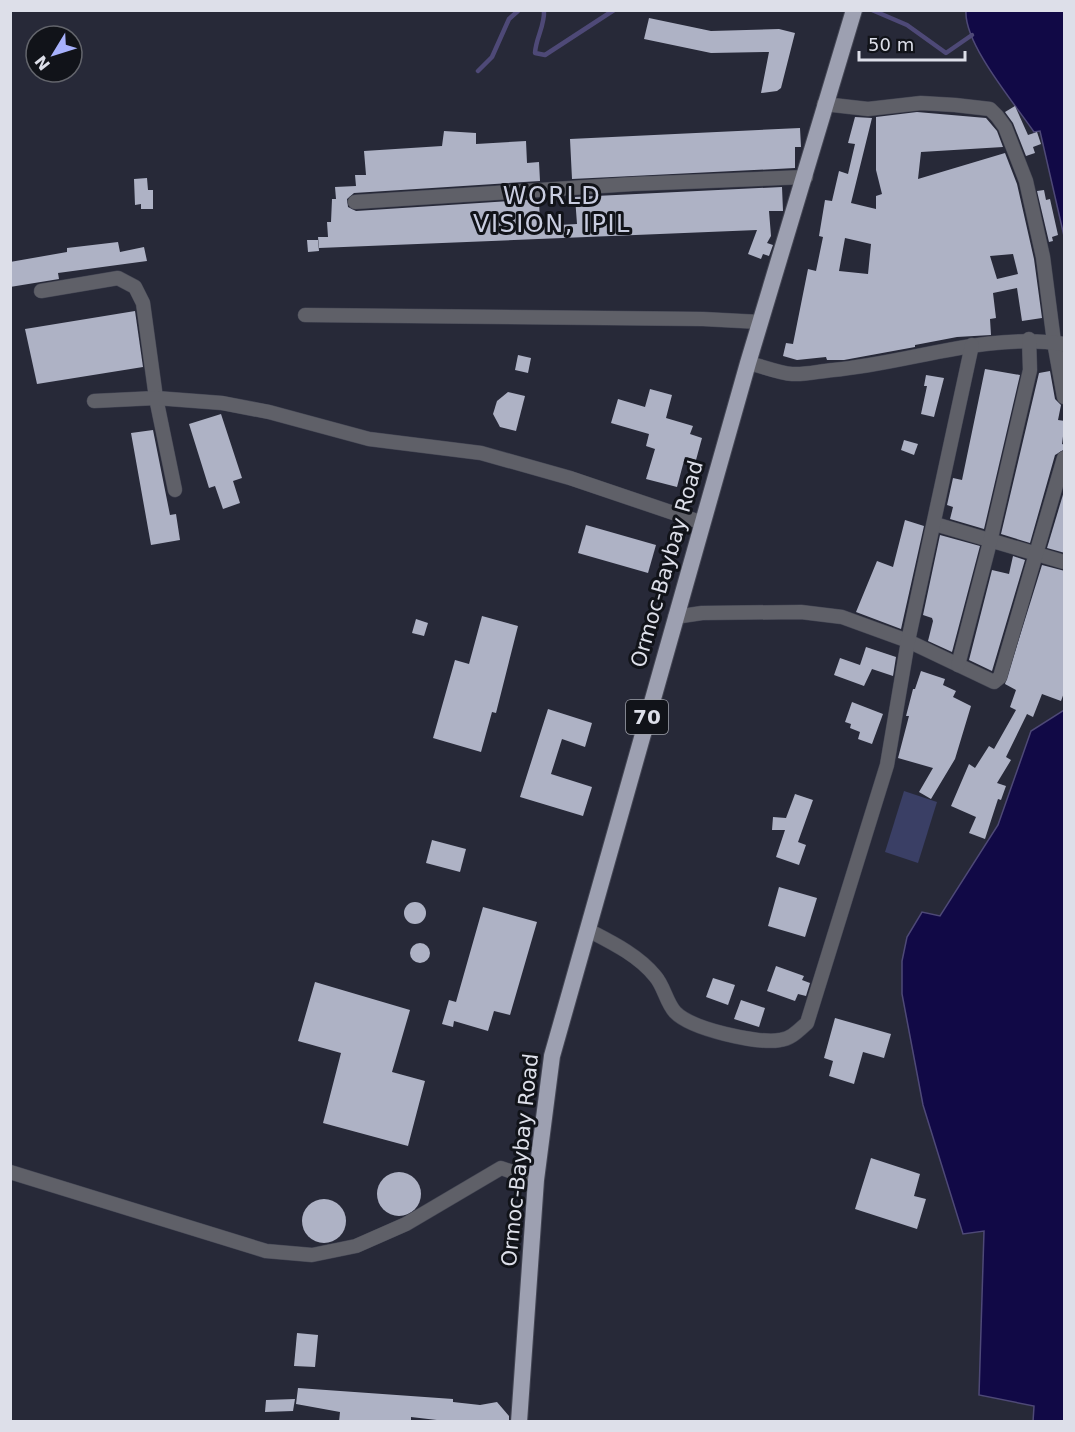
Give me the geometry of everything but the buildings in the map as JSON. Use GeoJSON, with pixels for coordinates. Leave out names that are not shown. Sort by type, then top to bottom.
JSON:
{"type":"FeatureCollection","features":[{"type":"Feature","properties":{"kind":"highway","name":"Ormoc-Baybay Road"},"geometry":{"type":"LineString","coordinates":[[519,1422],[536,1180],[552,1056],[748,363],[806,177],[824,104],[854,10]]}},
{"type":"Feature","properties":{"kind":"street"},"geometry":{"type":"LineString","coordinates":[[824,104],[868,109],[921,103],[955,105],[990,109],[997,116],[1005,127],[1026,181],[1059,343],[1065,397]]}},
{"type":"Feature","properties":{"kind":"street"},"geometry":{"type":"LineString","coordinates":[[355,201],[621,184],[806,177]]}},
{"type":"Feature","properties":{"kind":"street"},"geometry":{"type":"LineString","coordinates":[[41,291],[118,278],[135,287],[143,303],[156,398],[175,490]]}},
{"type":"Feature","properties":{"kind":"street"},"geometry":{"type":"LineString","coordinates":[[305,315],[703,318],[760,322]]}},
{"type":"Feature","properties":{"kind":"street"},"geometry":{"type":"LineString","coordinates":[[748,363],[792,374],[863,367],[972,345],[1029,339],[1059,343]]}},
{"type":"Feature","properties":{"kind":"street"},"geometry":{"type":"LineString","coordinates":[[958,665],[990,542],[1030,370],[1029,339]]}},
{"type":"Feature","properties":{"kind":"street"},"geometry":{"type":"LineString","coordinates":[[588,930],[645,965],[657,978],[676,1013],[698,1026],[751,1039],[780,1040],[792,1036],[807,1023],[887,765],[908,641],[972,345]]}},
{"type":"Feature","properties":{"kind":"street"},"geometry":{"type":"LineString","coordinates":[[94,401],[156,398],[222,403],[269,412],[369,439],[481,453],[570,478],[703,523]]}},
{"type":"Feature","properties":{"kind":"street"},"geometry":{"type":"LineString","coordinates":[[675,617],[702,613],[801,612],[842,617],[908,641],[994,681],[1000,677],[1065,458]]}},
{"type":"Feature","properties":{"kind":"street"},"geometry":{"type":"LineString","coordinates":[[935,524],[990,542],[1065,562]]}},
{"type":"Feature","properties":{"kind":"street"},"geometry":{"type":"LineString","coordinates":[[10,1172],[266,1251],[312,1255],[356,1246],[406,1224],[501,1168],[536,1180]]}},
{"type":"Feature","properties":{"kind":"shaded area"},"geometry":{"type":"Polygon","coordinates":[[[966,11],[1064,11],[1064,236],[1040,131],[1034,132],[992,73],[973,40],[966,11]]]}},
{"type":"Feature","properties":{"kind":"shaded area"},"geometry":{"type":"Polygon","coordinates":[[[1064,710],[1064,1421],[1033,1422],[1034,1406],[979,1395],[984,1231],[963,1234],[923,1105],[902,994],[902,961],[907,937],[922,912],[940,916],[998,825],[1031,731],[1064,710]]]}},
{"type":"Feature","properties":{"kind":"shaded area"},"geometry":{"type":"Polygon","coordinates":[[[904,791],[937,802],[918,863],[885,852],[904,791]]]}},
{"type":"Feature","properties":{"kind":"waterway"},"geometry":{"type":"LineString","coordinates":[[478,71],[492,57],[509,19],[519,10]]}},
{"type":"Feature","properties":{"kind":"waterway"},"geometry":{"type":"LineString","coordinates":[[544,10],[535,53],[545,55],[614,10]]}},
{"type":"Feature","properties":{"kind":"waterway"},"geometry":{"type":"LineString","coordinates":[[872,10],[907,25],[946,53],[972,35]]}},
{"type":"Feature","properties":{"kind":"district","name":"WORLD VISION, IPIL"},"geometry":{"type":"Point","coordinates":[552,210]}}]}
